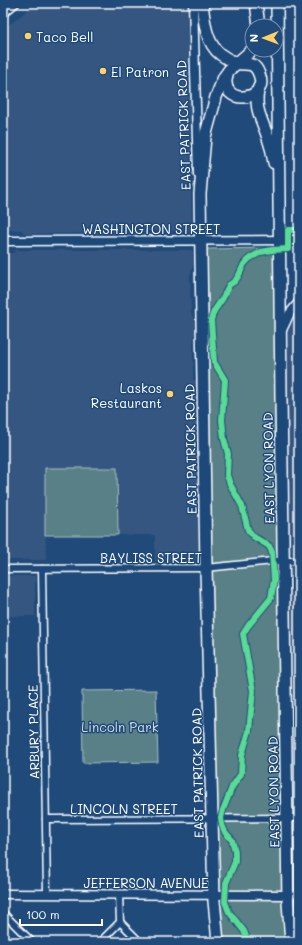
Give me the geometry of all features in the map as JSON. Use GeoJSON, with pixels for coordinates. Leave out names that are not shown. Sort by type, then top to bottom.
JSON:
{"type":"FeatureCollection","features":[{"type":"Feature","properties":{"kind":"highway"},"geometry":{"type":"LineString","coordinates":[[256,3],[258,18]]}},
{"type":"Feature","properties":{"kind":"highway","name":"EAST LYON ROAD"},"geometry":{"type":"LineString","coordinates":[[276,3],[279,136],[280,335],[287,818],[294,894],[291,942]]}},
{"type":"Feature","properties":{"kind":"highway"},"geometry":{"type":"LineString","coordinates":[[198,5],[208,35],[220,54],[238,63],[248,63],[257,70],[260,76],[257,106],[269,140],[279,179]]}},
{"type":"Feature","properties":{"kind":"highway"},"geometry":{"type":"LineString","coordinates":[[200,210],[207,131],[216,97],[228,70],[244,57]]}},
{"type":"Feature","properties":{"kind":"highway"},"geometry":{"type":"LineString","coordinates":[[228,70],[226,85],[229,91],[235,96],[242,98],[249,97],[255,93],[259,87]]}},
{"type":"Feature","properties":{"kind":"highway","name":"EAST PATRICK ROAD"},"geometry":{"type":"LineString","coordinates":[[200,210],[212,818],[214,895],[218,942]]}},
{"type":"Feature","properties":{"kind":"street"},"geometry":{"type":"LineString","coordinates":[[3,13],[15,3]]}},
{"type":"Feature","properties":{"kind":"street","name":"EAST PATRICK ROAD"},"geometry":{"type":"LineString","coordinates":[[198,5],[196,142],[200,210]]}},
{"type":"Feature","properties":{"kind":"street","name":"WASHINGTON STREET"},"geometry":{"type":"LineString","coordinates":[[3,241],[299,240]]}},
{"type":"Feature","properties":{"kind":"street"},"geometry":{"type":"LineString","coordinates":[[280,335],[290,313],[299,302]]}},
{"type":"Feature","properties":{"kind":"street","name":"BAYLISS STREET"},"geometry":{"type":"LineString","coordinates":[[3,569],[206,568],[283,561],[299,561]]}},
{"type":"Feature","properties":{"kind":"street","name":"ARBURY PLACE"},"geometry":{"type":"LineString","coordinates":[[42,568],[47,894]]}},
{"type":"Feature","properties":{"kind":"street","name":"LINCOLN STREET"},"geometry":{"type":"LineString","coordinates":[[46,819],[299,818]]}},
{"type":"Feature","properties":{"kind":"street","name":"JEFFERSON AVENUE"},"geometry":{"type":"LineString","coordinates":[[3,894],[294,894]]}},
{"type":"Feature","properties":{"kind":"street"},"geometry":{"type":"LineString","coordinates":[[120,894],[120,922],[140,942]]}},
{"type":"Feature","properties":{"kind":"street"},"geometry":{"type":"LineString","coordinates":[[3,913],[32,942]]}},
{"type":"Feature","properties":{"kind":"street"},"geometry":{"type":"LineString","coordinates":[[100,942],[120,922]]}},
{"type":"Feature","properties":{"kind":"shaded area"},"geometry":{"type":"Polygon","coordinates":[[[36,3],[187,3],[192,231],[28,234],[21,230],[3,230],[3,30],[36,3]]]}},
{"type":"Feature","properties":{"kind":"shaded area"},"geometry":{"type":"Polygon","coordinates":[[[15,250],[191,250],[193,252],[194,264],[190,275],[191,314],[195,320],[193,380],[196,380],[199,560],[155,561],[155,535],[118,535],[116,468],[45,468],[46,560],[3,560],[3,253],[15,253],[15,250]]]}},
{"type":"Feature","properties":{"kind":"shaded area"},"geometry":{"type":"Polygon","coordinates":[[[299,305],[299,556],[295,556],[288,551],[285,376],[288,351],[288,325],[299,305]]]}},
{"type":"Feature","properties":{"kind":"shaded area"},"geometry":{"type":"Polygon","coordinates":[[[299,566],[299,748],[291,749],[289,570],[293,567],[299,566]]]}},
{"type":"Feature","properties":{"kind":"shaded area"},"geometry":{"type":"Polygon","coordinates":[[[3,576],[35,576],[35,616],[3,616],[3,576]]]}},
{"type":"Feature","properties":{"kind":"shaded area"},"geometry":{"type":"Polygon","coordinates":[[[299,822],[299,890],[294,886],[293,882],[292,827],[294,824],[299,822]]]}},
{"type":"Feature","properties":{"kind":"green space"},"geometry":{"type":"Polygon","coordinates":[[[271,248],[274,252],[283,910],[286,942],[223,942],[218,905],[206,251],[208,249],[271,248]]]}},
{"type":"Feature","properties":{"kind":"green space"},"geometry":{"type":"Polygon","coordinates":[[[45,468],[117,468],[118,535],[45,535],[45,468]]]}},
{"type":"Feature","properties":{"kind":"green space","name":"Lincoln Park"},"geometry":{"type":"Polygon","coordinates":[[[156,690],[158,762],[83,763],[82,691],[156,690]]]}},
{"type":"Feature","properties":{"kind":"cycle path"},"geometry":{"type":"LineString","coordinates":[[248,942],[244,931],[229,912],[225,902],[226,883],[235,862],[235,851],[232,840],[225,832],[222,825],[221,818],[232,787],[241,774],[242,755],[249,731],[253,691],[243,634],[271,598],[274,580],[272,552],[269,546],[254,537],[248,530],[242,506],[230,484],[227,475],[228,454],[224,439],[222,420],[225,380],[214,362],[211,320],[214,311],[223,298],[229,285],[235,281],[244,264],[250,258],[261,252],[288,249],[288,230],[299,230]]}},
{"type":"Feature","properties":{"kind":"place","name":"Taco Bell"},"geometry":{"type":"Point","coordinates":[28,36]}},
{"type":"Feature","properties":{"kind":"place","name":"El Patron"},"geometry":{"type":"Point","coordinates":[103,71]}},
{"type":"Feature","properties":{"kind":"place","name":"Laskos Restaurant"},"geometry":{"type":"Point","coordinates":[170,394]}}]}
